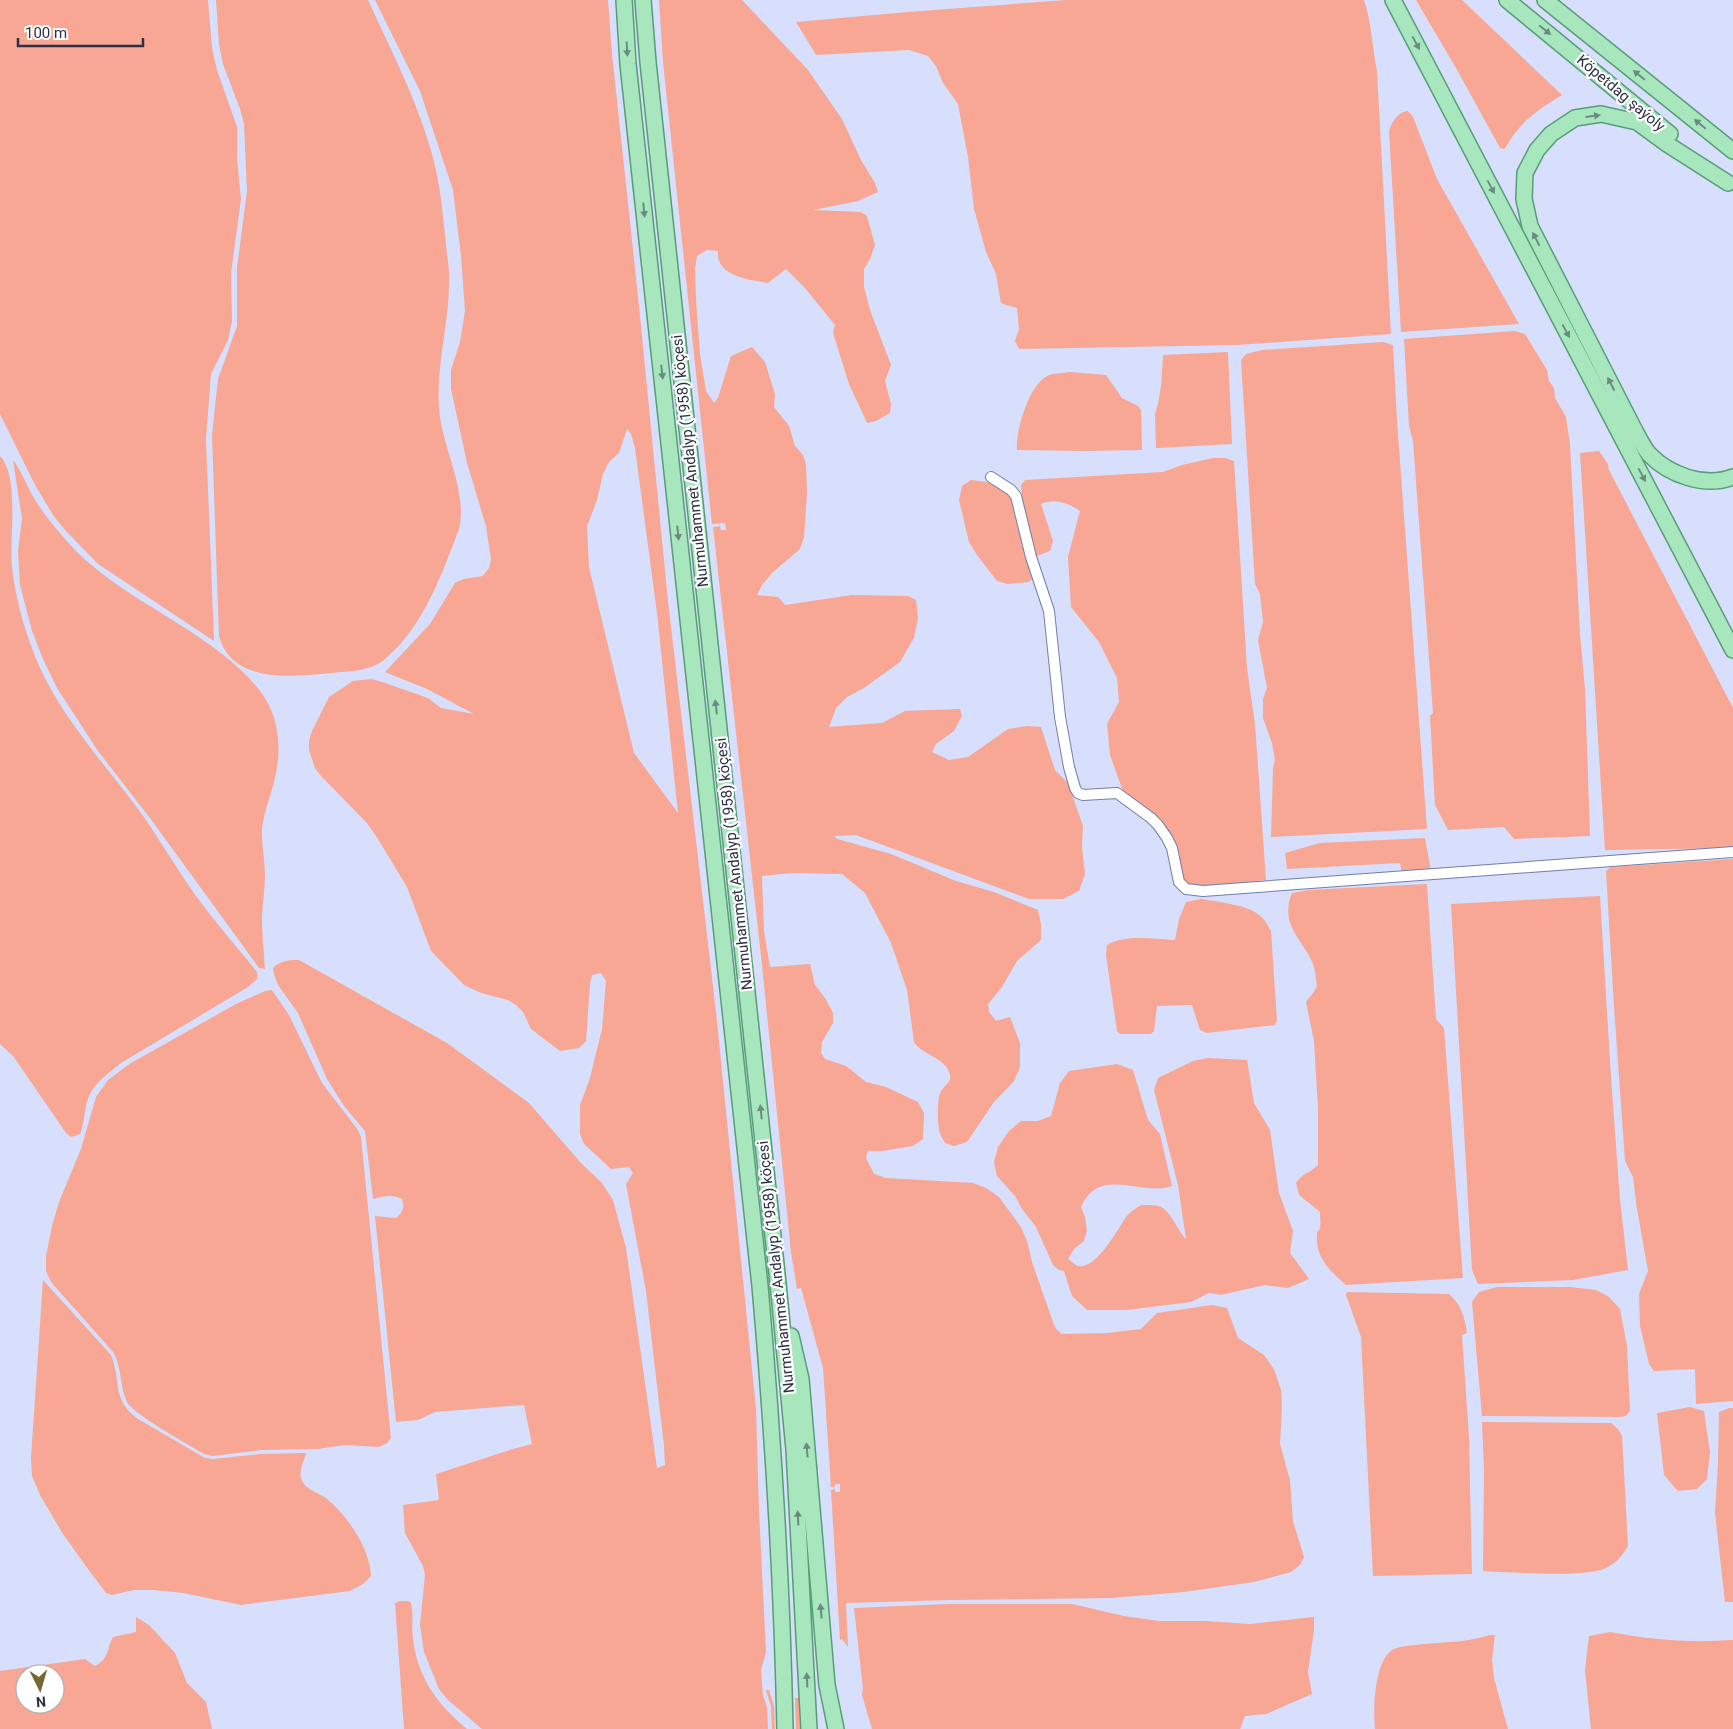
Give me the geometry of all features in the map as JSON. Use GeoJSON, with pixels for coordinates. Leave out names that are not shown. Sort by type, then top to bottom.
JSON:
{"type":"FeatureCollection","features":[{"type":"Feature","properties":{"kind":"main road","name":"Nurmuhammet Andalyp (1958) köçesi"},"geometry":{"type":"LineString","coordinates":[[624,0],[628,64],[760,1286],[773,1444],[783,1633],[785,1729]]}},
{"type":"Feature","properties":{"kind":"main road","name":"Nurmuhammet Andalyp (1958) köçesi"},"geometry":{"type":"LineString","coordinates":[[643,0],[794,1449],[809,1729]]}},
{"type":"Feature","properties":{"kind":"main road"},"geometry":{"type":"LineString","coordinates":[[1393,0],[1733,650]]}},
{"type":"Feature","properties":{"kind":"main road","name":"Köpetdag şaýoly"},"geometry":{"type":"LineString","coordinates":[[1507,0],[1667,138]]}},
{"type":"Feature","properties":{"kind":"main road","name":"Köpetdag şaýoly"},"geometry":{"type":"LineString","coordinates":[[1545,0],[1733,151]]}},
{"type":"Feature","properties":{"kind":"main road"},"geometry":{"type":"LineString","coordinates":[[1556,0],[1611,52]]}},
{"type":"Feature","properties":{"kind":"main road"},"geometry":{"type":"LineString","coordinates":[[1731,185],[1667,138],[1637,122],[1601,114],[1575,118],[1552,134],[1537,150],[1525,173],[1524,199],[1530,226],[1648,454],[1670,471],[1698,480],[1726,480],[1733,477]]}},
{"type":"Feature","properties":{"kind":"main road"},"geometry":{"type":"LineString","coordinates":[[778,1283],[801,1378],[827,1685],[836,1729]]}},
{"type":"Feature","properties":{"kind":"street"},"geometry":{"type":"LineString","coordinates":[[991,477],[1011,490],[1016,496],[1030,558],[1047,602],[1060,717],[1069,767],[1075,788],[1078,793],[1083,795],[1117,793],[1151,818],[1158,825],[1172,848],[1179,882],[1186,889],[1203,891],[1733,852]]}},
{"type":"Feature","properties":{"kind":"shaded area"},"geometry":{"type":"Polygon","coordinates":[[[0,0],[208,0],[212,48],[217,70],[237,127],[237,158],[241,199],[231,273],[232,321],[228,340],[211,374],[206,439],[214,641],[98,564],[65,530],[53,515],[34,483],[0,414],[0,0]]]}},
{"type":"Feature","properties":{"kind":"shaded area"},"geometry":{"type":"Polygon","coordinates":[[[216,0],[368,0],[417,109],[436,169],[449,277],[447,314],[439,376],[439,407],[444,436],[460,495],[460,525],[439,580],[425,609],[397,648],[385,659],[366,669],[299,676],[266,674],[250,670],[237,663],[226,652],[219,636],[212,435],[218,379],[237,326],[237,268],[247,191],[244,124],[223,64],[219,44],[216,0]]]}},
{"type":"Feature","properties":{"kind":"shaded area"},"geometry":{"type":"Polygon","coordinates":[[[375,0],[608,0],[668,601],[716,1012],[756,1409],[766,1652],[761,1670],[763,1695],[767,1707],[768,1729],[482,1729],[448,1700],[439,1689],[424,1652],[420,1625],[425,1575],[423,1566],[405,1533],[403,1505],[439,1500],[436,1474],[532,1444],[524,1405],[435,1412],[418,1420],[396,1422],[375,1216],[396,1218],[403,1209],[403,1202],[398,1197],[391,1196],[373,1199],[365,1131],[344,1106],[327,1079],[298,1013],[278,985],[274,974],[273,968],[279,963],[288,960],[299,960],[447,1043],[529,1103],[581,1163],[602,1183],[613,1200],[626,1248],[657,1468],[665,1465],[646,1291],[626,1184],[633,1173],[629,1167],[611,1169],[584,1144],[580,1134],[580,1105],[590,1078],[602,1029],[606,981],[601,973],[592,975],[586,1041],[579,1048],[560,1051],[531,1029],[523,1012],[516,1005],[508,1000],[481,993],[464,985],[431,951],[407,887],[378,839],[367,823],[321,776],[315,768],[309,750],[312,731],[329,697],[353,681],[372,679],[428,698],[441,708],[474,714],[427,689],[385,672],[430,624],[455,583],[464,579],[483,576],[489,568],[491,559],[486,526],[467,463],[451,389],[451,370],[460,342],[465,311],[453,190],[420,91],[375,0]],[[627,429],[619,453],[609,462],[603,474],[597,500],[587,526],[589,567],[634,753],[678,813],[657,613],[635,448],[631,434],[627,429]]]}},
{"type":"Feature","properties":{"kind":"shaded area"},"geometry":{"type":"Polygon","coordinates":[[[659,0],[742,0],[808,70],[842,119],[878,192],[858,201],[813,210],[861,212],[867,216],[875,245],[864,269],[864,287],[870,310],[891,365],[885,381],[891,404],[890,413],[876,421],[867,423],[849,384],[833,333],[835,325],[805,288],[786,269],[768,283],[741,278],[729,272],[720,263],[718,251],[707,250],[697,256],[695,268],[696,299],[700,354],[706,391],[714,403],[718,398],[731,356],[752,347],[765,362],[775,394],[774,407],[789,426],[795,446],[803,455],[806,464],[807,494],[804,537],[800,549],[772,573],[762,585],[757,595],[778,597],[785,605],[852,595],[908,596],[916,600],[918,618],[914,638],[900,662],[864,688],[847,697],[836,708],[829,727],[882,723],[905,711],[960,709],[962,716],[954,731],[936,744],[932,752],[949,760],[968,757],[1008,729],[1028,726],[1041,727],[1055,770],[1068,783],[1083,826],[1082,847],[1085,874],[1079,891],[1063,899],[1029,899],[856,835],[834,836],[837,839],[891,854],[956,881],[994,892],[1038,910],[1041,924],[1041,940],[1017,961],[1002,987],[988,1004],[989,1012],[996,1021],[1010,1017],[1020,1043],[1020,1067],[1014,1081],[994,1102],[967,1142],[954,1146],[945,1143],[941,1135],[938,1118],[939,1099],[941,1091],[950,1080],[950,1075],[944,1064],[923,1051],[914,1042],[907,990],[891,943],[865,893],[842,874],[792,873],[762,876],[764,931],[770,967],[810,964],[815,985],[833,1013],[833,1023],[822,1042],[821,1053],[825,1059],[846,1066],[866,1082],[886,1087],[918,1102],[924,1113],[923,1139],[913,1146],[883,1151],[868,1151],[866,1158],[874,1174],[886,1178],[973,1183],[986,1188],[999,1197],[1021,1227],[1053,1322],[1056,1329],[1062,1334],[1108,1333],[1141,1329],[1157,1313],[1212,1305],[1227,1308],[1238,1338],[1264,1355],[1274,1369],[1281,1390],[1280,1444],[1290,1480],[1293,1521],[1304,1557],[1300,1565],[1291,1572],[1254,1582],[1184,1592],[1112,1598],[846,1603],[848,1647],[842,1639],[840,1640],[831,1490],[835,1489],[835,1492],[840,1492],[840,1484],[835,1484],[835,1487],[831,1487],[823,1368],[801,1288],[797,1289],[791,1252],[762,965],[713,527],[720,526],[721,530],[726,530],[725,523],[712,524],[663,62],[659,0]]]}},
{"type":"Feature","properties":{"kind":"shaded area"},"geometry":{"type":"Polygon","coordinates":[[[1066,0],[1364,0],[1369,17],[1377,71],[1391,334],[1237,345],[1019,349],[1015,341],[1019,329],[1017,308],[1001,303],[996,274],[986,252],[974,209],[968,157],[958,104],[943,83],[936,66],[928,56],[909,50],[816,55],[796,22],[1066,0]]]}},
{"type":"Feature","properties":{"kind":"shaded area"},"geometry":{"type":"Polygon","coordinates":[[[1416,0],[1462,0],[1562,95],[1530,117],[1517,130],[1506,147],[1504,149],[1500,148],[1416,0]]]}},
{"type":"Feature","properties":{"kind":"shaded area"},"geometry":{"type":"Polygon","coordinates":[[[1408,111],[1413,117],[1437,179],[1519,324],[1401,332],[1389,131],[1398,115],[1408,111]]]}},
{"type":"Feature","properties":{"kind":"shaded area"},"geometry":{"type":"Polygon","coordinates":[[[1515,331],[1525,334],[1547,370],[1549,381],[1554,388],[1555,398],[1566,417],[1570,444],[1580,634],[1585,689],[1590,836],[1514,839],[1504,827],[1448,830],[1435,805],[1430,716],[1433,713],[1413,441],[1409,426],[1404,339],[1515,331]]]}},
{"type":"Feature","properties":{"kind":"shaded area"},"geometry":{"type":"Polygon","coordinates":[[[1383,342],[1393,345],[1427,829],[1271,837],[1273,768],[1275,760],[1272,743],[1263,718],[1263,699],[1267,688],[1258,640],[1263,622],[1260,594],[1255,584],[1241,360],[1246,354],[1262,350],[1383,342]]]}},
{"type":"Feature","properties":{"kind":"shaded area"},"geometry":{"type":"Polygon","coordinates":[[[1228,352],[1232,444],[1156,448],[1155,414],[1161,386],[1163,355],[1228,352]]]}},
{"type":"Feature","properties":{"kind":"shaded area"},"geometry":{"type":"Polygon","coordinates":[[[1070,372],[1106,375],[1122,398],[1138,406],[1141,410],[1142,450],[1017,450],[1024,410],[1034,389],[1047,376],[1070,372]]]}},
{"type":"Feature","properties":{"kind":"shaded area"},"geometry":{"type":"Polygon","coordinates":[[[1599,451],[1608,464],[1609,470],[1733,708],[1733,848],[1605,850],[1580,453],[1599,451]]]}},
{"type":"Feature","properties":{"kind":"shaded area"},"geometry":{"type":"Polygon","coordinates":[[[0,456],[10,478],[12,493],[11,555],[15,588],[26,631],[43,674],[69,718],[146,820],[196,896],[257,972],[257,979],[248,987],[121,1063],[103,1078],[89,1096],[80,1134],[71,1137],[66,1133],[13,1056],[0,1044],[0,456]]]}},
{"type":"Feature","properties":{"kind":"shaded area"},"geometry":{"type":"Polygon","coordinates":[[[1213,458],[1225,458],[1234,461],[1247,668],[1255,724],[1266,880],[1200,887],[1188,886],[1182,881],[1164,826],[1157,817],[1123,791],[1110,755],[1107,724],[1119,702],[1117,678],[1099,642],[1071,607],[1068,557],[1080,511],[1056,501],[1041,504],[1053,541],[1050,551],[1034,557],[1024,521],[1021,485],[1025,480],[1163,472],[1182,465],[1213,458]]]}},
{"type":"Feature","properties":{"kind":"shaded area"},"geometry":{"type":"Polygon","coordinates":[[[13,460],[41,509],[81,556],[118,585],[190,631],[236,665],[255,684],[268,704],[276,726],[278,752],[275,778],[262,829],[265,874],[262,920],[265,969],[259,968],[150,818],[98,751],[57,688],[32,631],[20,585],[18,551],[22,519],[13,460]]]}},
{"type":"Feature","properties":{"kind":"shaded area"},"geometry":{"type":"Polygon","coordinates":[[[971,480],[987,482],[1003,489],[1015,503],[1018,524],[1032,579],[1029,582],[1008,584],[997,581],[969,542],[959,500],[962,486],[971,480]]]}},
{"type":"Feature","properties":{"kind":"shaded area"},"geometry":{"type":"Polygon","coordinates":[[[1425,838],[1431,871],[1402,873],[1400,863],[1287,869],[1285,853],[1320,843],[1425,838]]]}},
{"type":"Feature","properties":{"kind":"shaded area"},"geometry":{"type":"Polygon","coordinates":[[[1733,859],[1733,1401],[1696,1404],[1695,1369],[1654,1371],[1649,1364],[1640,1326],[1639,1294],[1648,1271],[1633,1177],[1625,1161],[1606,871],[1611,867],[1733,859]]]}},
{"type":"Feature","properties":{"kind":"shaded area"},"geometry":{"type":"Polygon","coordinates":[[[1427,884],[1436,1019],[1444,1028],[1463,1278],[1346,1285],[1335,1275],[1321,1257],[1317,1243],[1320,1212],[1299,1195],[1296,1183],[1318,1165],[1318,1108],[1314,1041],[1306,1002],[1317,986],[1314,967],[1310,957],[1292,928],[1288,906],[1292,893],[1309,890],[1427,884]]]}},
{"type":"Feature","properties":{"kind":"shaded area"},"geometry":{"type":"Polygon","coordinates":[[[1600,896],[1620,1200],[1628,1270],[1573,1280],[1478,1284],[1472,1270],[1451,904],[1600,896]]]}},
{"type":"Feature","properties":{"kind":"shaded area"},"geometry":{"type":"Polygon","coordinates":[[[1202,899],[1248,909],[1261,917],[1271,931],[1277,1021],[1275,1025],[1207,1033],[1200,1030],[1192,1005],[1157,1006],[1154,1031],[1151,1034],[1120,1034],[1117,1031],[1106,955],[1107,945],[1131,938],[1175,940],[1179,919],[1186,902],[1202,899]]]}},
{"type":"Feature","properties":{"kind":"shaded area"},"geometry":{"type":"Polygon","coordinates":[[[272,990],[289,1015],[322,1083],[358,1130],[361,1137],[391,1438],[387,1443],[379,1447],[345,1445],[318,1449],[261,1450],[213,1456],[204,1454],[175,1437],[131,1407],[123,1391],[114,1353],[51,1282],[46,1271],[46,1256],[59,1202],[81,1149],[96,1097],[108,1080],[131,1063],[236,1004],[265,991],[272,990]]]}},
{"type":"Feature","properties":{"kind":"shaded area"},"geometry":{"type":"Polygon","coordinates":[[[1208,1058],[1247,1060],[1254,1103],[1270,1130],[1279,1193],[1293,1231],[1290,1253],[1309,1279],[1288,1288],[1265,1285],[1221,1295],[1209,1293],[1191,1302],[1127,1310],[1087,1310],[1072,1296],[1064,1271],[1059,1270],[1053,1265],[1036,1227],[1015,1196],[997,1176],[994,1162],[998,1147],[1009,1131],[1021,1121],[1038,1121],[1051,1116],[1060,1083],[1069,1071],[1117,1064],[1133,1070],[1148,1120],[1160,1134],[1172,1186],[1147,1188],[1110,1185],[1099,1188],[1089,1194],[1081,1207],[1087,1231],[1084,1241],[1074,1249],[1068,1259],[1078,1266],[1085,1266],[1092,1262],[1106,1248],[1126,1217],[1141,1205],[1157,1206],[1165,1209],[1186,1239],[1178,1185],[1154,1090],[1158,1078],[1193,1061],[1208,1058]]]}},
{"type":"Feature","properties":{"kind":"shaded area"},"geometry":{"type":"Polygon","coordinates":[[[43,1280],[111,1355],[120,1397],[130,1412],[138,1419],[205,1458],[305,1453],[301,1471],[302,1481],[307,1487],[327,1499],[343,1514],[367,1555],[371,1576],[363,1584],[350,1591],[241,1605],[183,1593],[154,1590],[134,1590],[112,1595],[106,1593],[63,1534],[41,1497],[32,1476],[31,1458],[43,1280]]]}},
{"type":"Feature","properties":{"kind":"shaded area"},"geometry":{"type":"Polygon","coordinates":[[[1497,1287],[1570,1287],[1596,1290],[1609,1297],[1620,1309],[1627,1346],[1630,1411],[1626,1416],[1482,1416],[1472,1302],[1479,1292],[1497,1287]]]}},
{"type":"Feature","properties":{"kind":"shaded area"},"geometry":{"type":"Polygon","coordinates":[[[1347,1292],[1449,1294],[1457,1302],[1462,1312],[1467,1333],[1462,1335],[1469,1437],[1472,1574],[1373,1576],[1361,1337],[1346,1295],[1347,1292]]]}},
{"type":"Feature","properties":{"kind":"shaded area"},"geometry":{"type":"Polygon","coordinates":[[[1690,1407],[1704,1411],[1710,1452],[1707,1479],[1697,1489],[1678,1491],[1664,1475],[1657,1413],[1690,1407]]]}},
{"type":"Feature","properties":{"kind":"shaded area"},"geometry":{"type":"Polygon","coordinates":[[[1733,1408],[1733,1602],[1725,1602],[1715,1513],[1719,1412],[1733,1408]]]}},
{"type":"Feature","properties":{"kind":"shaded area"},"geometry":{"type":"Polygon","coordinates":[[[1482,1422],[1611,1423],[1618,1429],[1622,1436],[1628,1546],[1613,1564],[1596,1571],[1565,1574],[1483,1571],[1484,1470],[1482,1422]]]}},
{"type":"Feature","properties":{"kind":"shaded area"},"geometry":{"type":"Polygon","coordinates":[[[400,1601],[411,1603],[412,1634],[415,1652],[430,1689],[446,1710],[467,1729],[404,1729],[395,1603],[400,1601]]]}},
{"type":"Feature","properties":{"kind":"shaded area"},"geometry":{"type":"Polygon","coordinates":[[[949,1604],[1072,1604],[1124,1616],[1159,1621],[1206,1621],[1250,1624],[1314,1617],[1308,1672],[1312,1694],[1266,1714],[1245,1716],[1240,1729],[872,1729],[862,1695],[863,1689],[854,1608],[949,1604]]]}},
{"type":"Feature","properties":{"kind":"shaded area"},"geometry":{"type":"Polygon","coordinates":[[[136,1617],[149,1625],[175,1653],[187,1683],[206,1702],[212,1729],[0,1729],[0,1671],[15,1669],[15,1714],[65,1714],[65,1664],[50,1664],[85,1659],[95,1666],[105,1657],[113,1637],[136,1632],[136,1617]]]}},
{"type":"Feature","properties":{"kind":"shaded area"},"geometry":{"type":"Polygon","coordinates":[[[1610,1632],[1671,1640],[1733,1640],[1733,1729],[1591,1729],[1585,1670],[1589,1636],[1610,1632]]]}},
{"type":"Feature","properties":{"kind":"shaded area"},"geometry":{"type":"Polygon","coordinates":[[[1495,1635],[1492,1660],[1494,1678],[1508,1729],[1375,1729],[1376,1686],[1382,1663],[1394,1649],[1410,1645],[1466,1640],[1495,1635]]]}},
{"type":"Feature","properties":{"kind":"shaded area"},"geometry":{"type":"Polygon","coordinates":[[[766,1690],[769,1690],[774,1706],[775,1729],[772,1729],[771,1707],[766,1690]]]}},
{"type":"Feature","properties":{"kind":"shaded area"},"geometry":{"type":"Polygon","coordinates":[[[795,1698],[799,1698],[800,1729],[796,1729],[795,1698]]]}}]}
